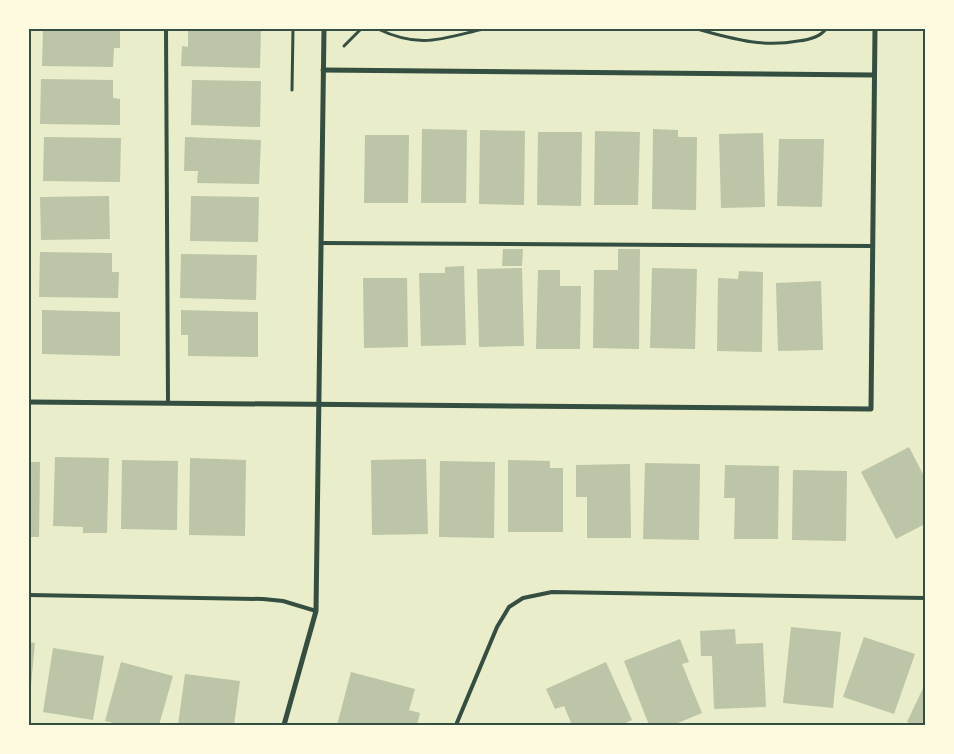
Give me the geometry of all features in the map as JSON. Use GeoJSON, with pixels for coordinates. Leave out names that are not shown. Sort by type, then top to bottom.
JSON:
{"type":"FeatureCollection","features":[{"type":"Feature","properties":{"kind":"street"},"geometry":{"type":"LineString","coordinates":[[284,725],[316,610],[324,29]]}},
{"type":"Feature","properties":{"kind":"street"},"geometry":{"type":"LineString","coordinates":[[29,402],[871,410],[875,29]]}},
{"type":"Feature","properties":{"kind":"street"},"geometry":{"type":"LineString","coordinates":[[323,70],[874,76]]}},
{"type":"Feature","properties":{"kind":"lane"},"geometry":{"type":"LineString","coordinates":[[166,29],[168,403]]}},
{"type":"Feature","properties":{"kind":"lane"},"geometry":{"type":"LineString","coordinates":[[321,243],[873,246]]}},
{"type":"Feature","properties":{"kind":"lane"},"geometry":{"type":"LineString","coordinates":[[456,725],[497,627],[509,608],[524,598],[533,595],[552,592],[925,598]]}},
{"type":"Feature","properties":{"kind":"lane"},"geometry":{"type":"LineString","coordinates":[[29,595],[262,599],[283,601],[316,610]]}},
{"type":"Feature","properties":{"kind":"path"},"geometry":{"type":"LineString","coordinates":[[292,90],[293,29]]}},
{"type":"Feature","properties":{"kind":"path"},"geometry":{"type":"LineString","coordinates":[[344,46],[361,29]]}},
{"type":"Feature","properties":{"kind":"path"},"geometry":{"type":"LineString","coordinates":[[378,29],[409,40],[433,41],[483,29]]}},
{"type":"Feature","properties":{"kind":"path"},"geometry":{"type":"LineString","coordinates":[[697,29],[752,43],[776,44],[810,39],[826,29]]}},
{"type":"Feature","properties":{"kind":"building"},"geometry":{"type":"Polygon","coordinates":[[[43,29],[120,29],[120,48],[114,48],[113,67],[42,66],[43,29]]]}},
{"type":"Feature","properties":{"kind":"building"},"geometry":{"type":"Polygon","coordinates":[[[188,29],[261,29],[260,68],[181,66],[182,46],[188,47],[188,29]]]}},
{"type":"Feature","properties":{"kind":"building"},"geometry":{"type":"Polygon","coordinates":[[[41,79],[113,80],[113,98],[120,99],[120,125],[40,124],[41,79]]]}},
{"type":"Feature","properties":{"kind":"building"},"geometry":{"type":"Polygon","coordinates":[[[192,80],[261,81],[260,127],[191,125],[192,80]]]}},
{"type":"Feature","properties":{"kind":"building"},"geometry":{"type":"Polygon","coordinates":[[[422,129],[467,130],[466,203],[421,203],[422,129]]]}},
{"type":"Feature","properties":{"kind":"building"},"geometry":{"type":"Polygon","coordinates":[[[653,129],[678,130],[678,137],[697,137],[696,210],[652,209],[653,129]]]}},
{"type":"Feature","properties":{"kind":"building"},"geometry":{"type":"Polygon","coordinates":[[[480,130],[525,131],[524,205],[479,204],[480,130]]]}},
{"type":"Feature","properties":{"kind":"building"},"geometry":{"type":"Polygon","coordinates":[[[595,131],[640,132],[638,205],[594,205],[595,131]]]}},
{"type":"Feature","properties":{"kind":"building"},"geometry":{"type":"Polygon","coordinates":[[[538,132],[582,132],[581,206],[537,205],[538,132]]]}},
{"type":"Feature","properties":{"kind":"building"},"geometry":{"type":"Polygon","coordinates":[[[763,133],[765,207],[721,208],[719,134],[763,133]]]}},
{"type":"Feature","properties":{"kind":"building"},"geometry":{"type":"Polygon","coordinates":[[[365,135],[409,135],[408,203],[364,203],[365,135]]]}},
{"type":"Feature","properties":{"kind":"building"},"geometry":{"type":"Polygon","coordinates":[[[44,137],[121,138],[120,182],[43,181],[44,137]]]}},
{"type":"Feature","properties":{"kind":"building"},"geometry":{"type":"Polygon","coordinates":[[[185,137],[261,140],[259,184],[197,183],[198,171],[184,171],[185,137]]]}},
{"type":"Feature","properties":{"kind":"building"},"geometry":{"type":"Polygon","coordinates":[[[779,139],[824,139],[822,207],[777,206],[779,139]]]}},
{"type":"Feature","properties":{"kind":"building"},"geometry":{"type":"Polygon","coordinates":[[[109,196],[110,239],[41,240],[40,197],[109,196]]]}},
{"type":"Feature","properties":{"kind":"building"},"geometry":{"type":"Polygon","coordinates":[[[191,196],[259,197],[258,242],[190,241],[191,196]]]}},
{"type":"Feature","properties":{"kind":"building"},"geometry":{"type":"Polygon","coordinates":[[[503,249],[523,249],[522,266],[502,266],[503,249]]]}},
{"type":"Feature","properties":{"kind":"building"},"geometry":{"type":"Polygon","coordinates":[[[618,249],[640,249],[639,349],[593,348],[594,270],[618,270],[618,249]]]}},
{"type":"Feature","properties":{"kind":"building"},"geometry":{"type":"Polygon","coordinates":[[[40,252],[112,253],[112,272],[119,272],[118,298],[39,297],[40,252]]]}},
{"type":"Feature","properties":{"kind":"building"},"geometry":{"type":"Polygon","coordinates":[[[181,254],[257,255],[256,300],[180,298],[181,254]]]}},
{"type":"Feature","properties":{"kind":"building"},"geometry":{"type":"Polygon","coordinates":[[[464,266],[466,345],[421,346],[419,273],[445,273],[445,267],[464,266]]]}},
{"type":"Feature","properties":{"kind":"building"},"geometry":{"type":"Polygon","coordinates":[[[522,268],[524,346],[479,347],[477,269],[522,268]]]}},
{"type":"Feature","properties":{"kind":"building"},"geometry":{"type":"Polygon","coordinates":[[[652,268],[697,269],[695,349],[650,348],[652,268]]]}},
{"type":"Feature","properties":{"kind":"building"},"geometry":{"type":"Polygon","coordinates":[[[538,270],[560,270],[560,286],[581,286],[580,349],[536,349],[538,270]]]}},
{"type":"Feature","properties":{"kind":"building"},"geometry":{"type":"Polygon","coordinates":[[[739,271],[763,272],[762,352],[717,351],[718,278],[738,279],[739,271]]]}},
{"type":"Feature","properties":{"kind":"building"},"geometry":{"type":"Polygon","coordinates":[[[363,278],[407,278],[408,347],[364,348],[363,278]]]}},
{"type":"Feature","properties":{"kind":"building"},"geometry":{"type":"Polygon","coordinates":[[[821,281],[823,350],[778,351],[776,283],[821,281]]]}},
{"type":"Feature","properties":{"kind":"building"},"geometry":{"type":"Polygon","coordinates":[[[42,310],[120,312],[120,356],[42,354],[42,310]]]}},
{"type":"Feature","properties":{"kind":"building"},"geometry":{"type":"Polygon","coordinates":[[[181,310],[258,312],[258,357],[188,356],[188,335],[181,335],[181,310]]]}},
{"type":"Feature","properties":{"kind":"building"},"geometry":{"type":"Polygon","coordinates":[[[909,447],[925,478],[925,524],[896,539],[861,472],[909,447]]]}},
{"type":"Feature","properties":{"kind":"building"},"geometry":{"type":"Polygon","coordinates":[[[55,457],[109,458],[107,533],[83,533],[83,527],[53,526],[55,457]]]}},
{"type":"Feature","properties":{"kind":"building"},"geometry":{"type":"Polygon","coordinates":[[[190,458],[246,460],[245,536],[189,535],[190,458]]]}},
{"type":"Feature","properties":{"kind":"building"},"geometry":{"type":"Polygon","coordinates":[[[426,459],[428,534],[372,535],[371,460],[426,459]]]}},
{"type":"Feature","properties":{"kind":"building"},"geometry":{"type":"Polygon","coordinates":[[[122,460],[178,461],[177,530],[121,529],[122,460]]]}},
{"type":"Feature","properties":{"kind":"building"},"geometry":{"type":"Polygon","coordinates":[[[508,460],[550,461],[550,468],[563,468],[563,532],[508,532],[508,460]]]}},
{"type":"Feature","properties":{"kind":"building"},"geometry":{"type":"Polygon","coordinates":[[[440,461],[495,462],[494,538],[439,537],[440,461]]]}},
{"type":"Feature","properties":{"kind":"building"},"geometry":{"type":"Polygon","coordinates":[[[29,462],[40,462],[39,537],[29,537],[29,462]]]}},
{"type":"Feature","properties":{"kind":"building"},"geometry":{"type":"Polygon","coordinates":[[[645,463],[700,464],[699,540],[643,539],[645,463]]]}},
{"type":"Feature","properties":{"kind":"building"},"geometry":{"type":"Polygon","coordinates":[[[630,464],[631,538],[587,538],[587,497],[576,497],[576,465],[630,464]]]}},
{"type":"Feature","properties":{"kind":"building"},"geometry":{"type":"Polygon","coordinates":[[[725,465],[779,466],[778,539],[734,539],[735,498],[724,498],[725,465]]]}},
{"type":"Feature","properties":{"kind":"building"},"geometry":{"type":"Polygon","coordinates":[[[793,470],[847,471],[846,541],[792,540],[793,470]]]}},
{"type":"Feature","properties":{"kind":"building"},"geometry":{"type":"Polygon","coordinates":[[[791,627],[841,632],[833,708],[783,703],[791,627]]]}},
{"type":"Feature","properties":{"kind":"building"},"geometry":{"type":"Polygon","coordinates":[[[735,629],[736,644],[763,643],[766,707],[714,709],[712,656],[701,656],[700,631],[735,629]]]}},
{"type":"Feature","properties":{"kind":"building"},"geometry":{"type":"Polygon","coordinates":[[[864,637],[915,654],[894,714],[843,697],[864,637]]]}},
{"type":"Feature","properties":{"kind":"building"},"geometry":{"type":"Polygon","coordinates":[[[680,639],[689,662],[682,664],[702,713],[673,725],[649,725],[624,661],[680,639]]]}},
{"type":"Feature","properties":{"kind":"building"},"geometry":{"type":"Polygon","coordinates":[[[29,642],[35,643],[30,696],[29,696],[29,642]]]}},
{"type":"Feature","properties":{"kind":"building"},"geometry":{"type":"Polygon","coordinates":[[[53,648],[104,656],[93,720],[43,712],[53,648]]]}},
{"type":"Feature","properties":{"kind":"building"},"geometry":{"type":"Polygon","coordinates":[[[121,662],[173,676],[159,725],[121,725],[105,721],[121,662]]]}},
{"type":"Feature","properties":{"kind":"building"},"geometry":{"type":"Polygon","coordinates":[[[606,662],[632,720],[621,725],[572,725],[564,706],[555,709],[546,689],[606,662]]]}},
{"type":"Feature","properties":{"kind":"building"},"geometry":{"type":"Polygon","coordinates":[[[351,672],[415,689],[409,710],[420,713],[417,725],[337,725],[351,672]]]}},
{"type":"Feature","properties":{"kind":"building"},"geometry":{"type":"Polygon","coordinates":[[[185,674],[240,681],[234,725],[178,725],[185,674]]]}},
{"type":"Feature","properties":{"kind":"building"},"geometry":{"type":"Polygon","coordinates":[[[925,684],[925,725],[914,725],[907,722],[925,684]]]}}]}
